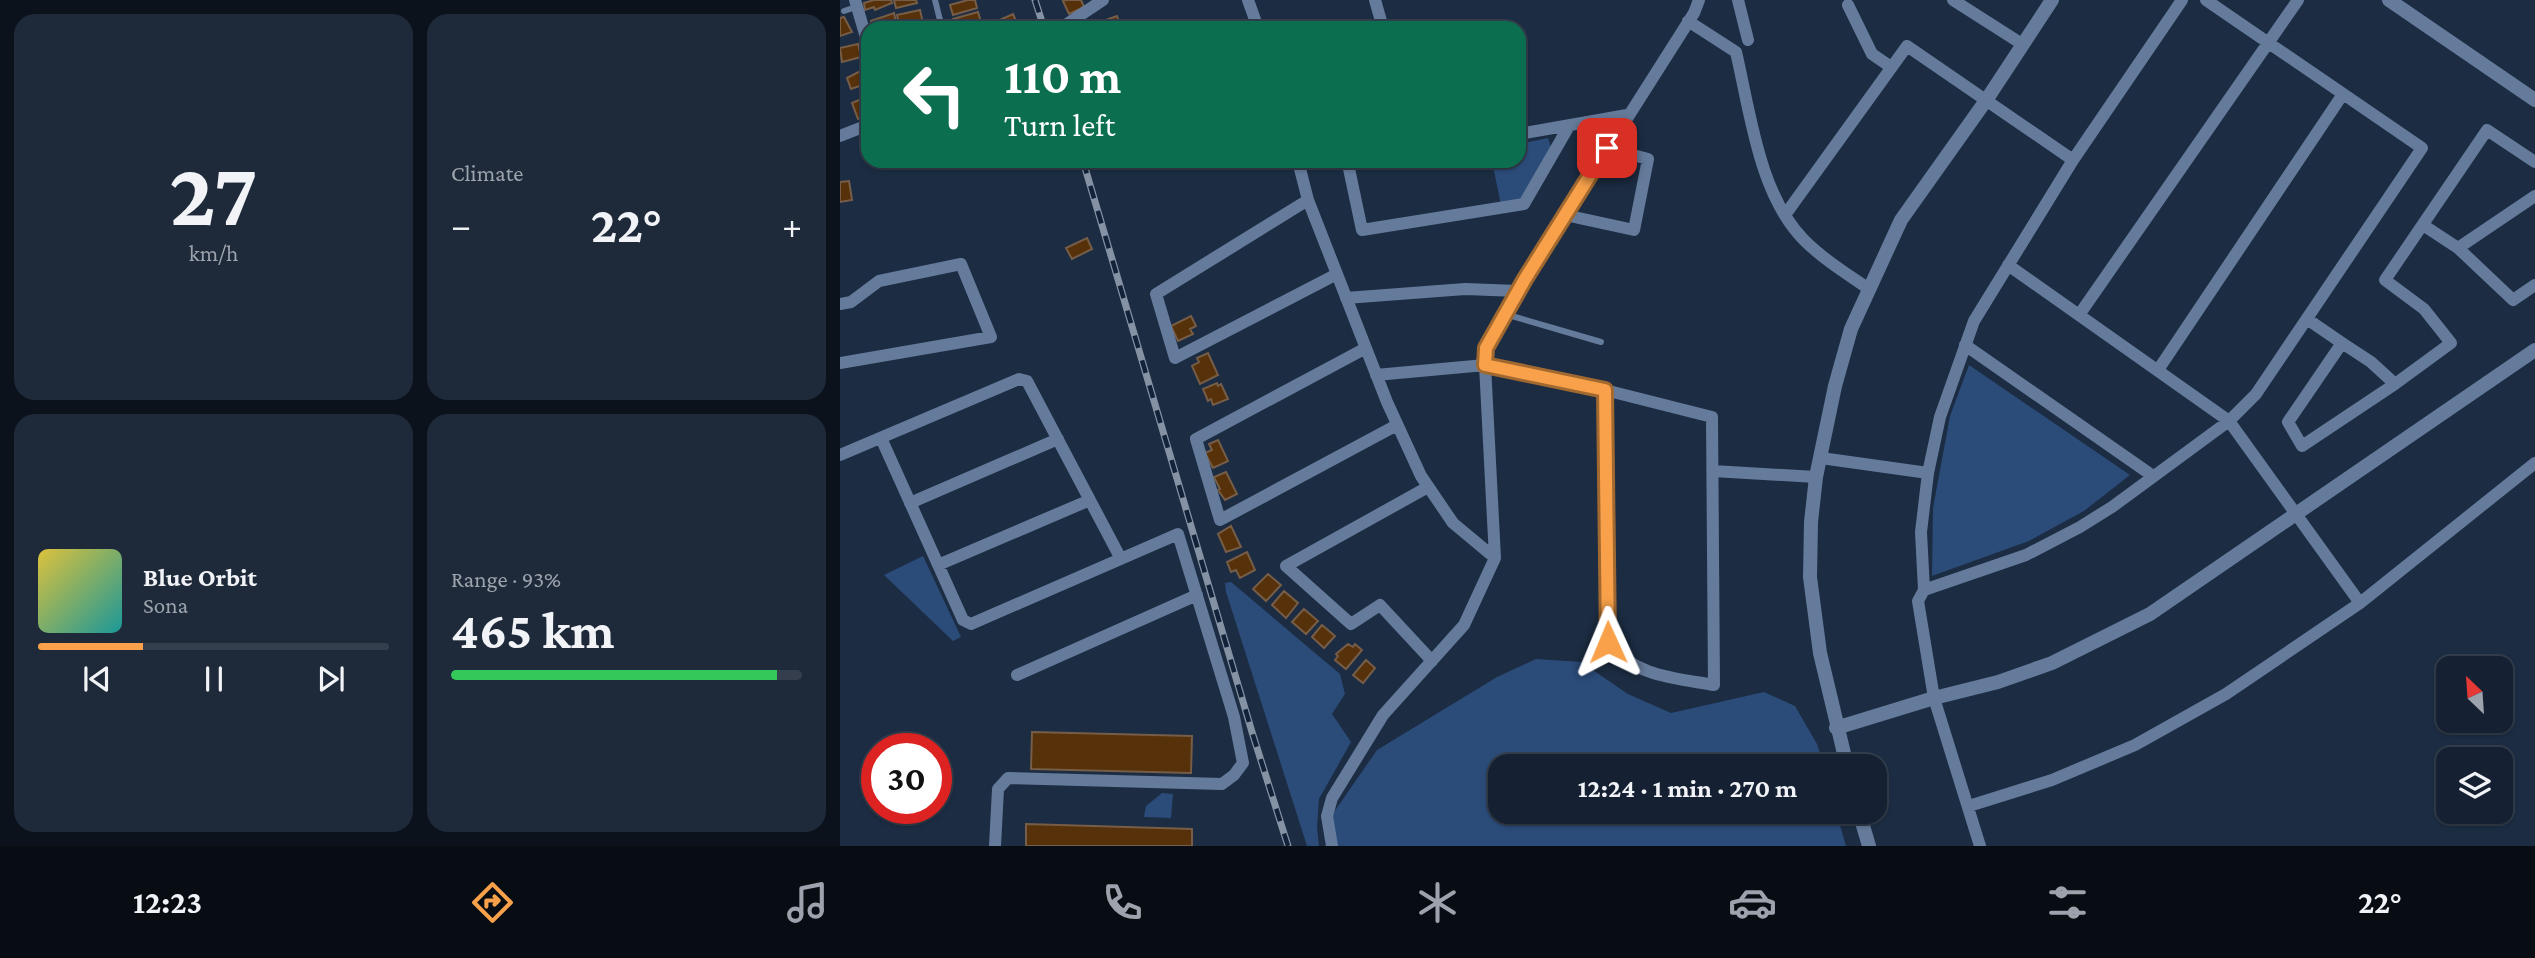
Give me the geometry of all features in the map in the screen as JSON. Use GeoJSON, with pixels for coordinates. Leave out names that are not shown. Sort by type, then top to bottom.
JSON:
{"type":"FeatureCollection","features":[{"type":"Feature","properties":{"kind":"street"},"geometry":{"type":"LineString","coordinates":[[1248,0],[1256,21]]}},
{"type":"Feature","properties":{"kind":"street"},"geometry":{"type":"LineString","coordinates":[[1375,0],[1381,21]]}},
{"type":"Feature","properties":{"kind":"street"},"geometry":{"type":"LineString","coordinates":[[1332,846],[1327,816],[1332,798],[1383,715],[1464,625],[1495,558],[1486,348],[1518,291],[1699,0]]}},
{"type":"Feature","properties":{"kind":"street"},"geometry":{"type":"LineString","coordinates":[[1953,0],[2022,44]]}},
{"type":"Feature","properties":{"kind":"street"},"geometry":{"type":"LineString","coordinates":[[1844,754],[1820,653],[1810,577],[1811,522],[1816,477],[1835,386],[1851,329],[1901,220],[1987,99],[2052,0]]}},
{"type":"Feature","properties":{"kind":"street"},"geometry":{"type":"LineString","coordinates":[[1980,846],[1934,698],[1917,601],[1924,590],[1921,532],[1928,473],[1940,417],[1974,321],[2073,160],[2182,0]]}},
{"type":"Feature","properties":{"kind":"street"},"geometry":{"type":"LineString","coordinates":[[1924,590],[2026,555],[2080,527],[2229,421],[2256,394],[2422,148],[2206,0]]}},
{"type":"Feature","properties":{"kind":"street"},"geometry":{"type":"LineString","coordinates":[[2079,315],[2298,0]]}},
{"type":"Feature","properties":{"kind":"street"},"geometry":{"type":"LineString","coordinates":[[2389,0],[2535,100]]}},
{"type":"Feature","properties":{"kind":"street"},"geometry":{"type":"LineString","coordinates":[[1072,21],[1102,1]]}},
{"type":"Feature","properties":{"kind":"street"},"geometry":{"type":"LineString","coordinates":[[1740,1],[1748,40]]}},
{"type":"Feature","properties":{"kind":"street"},"geometry":{"type":"LineString","coordinates":[[1848,5],[1872,54],[1891,67]]}},
{"type":"Feature","properties":{"kind":"street"},"geometry":{"type":"LineString","coordinates":[[852,6],[861,27]]}},
{"type":"Feature","properties":{"kind":"street"},"geometry":{"type":"LineString","coordinates":[[1688,21],[1736,52],[1762,164],[1785,215],[1802,239],[1869,289]]}},
{"type":"Feature","properties":{"kind":"street"},"geometry":{"type":"LineString","coordinates":[[1785,215],[1906,46],[2073,160]]}},
{"type":"Feature","properties":{"kind":"street"},"geometry":{"type":"LineString","coordinates":[[2158,370],[2343,94]]}},
{"type":"Feature","properties":{"kind":"street"},"geometry":{"type":"LineString","coordinates":[[1526,133],[1627,115]]}},
{"type":"Feature","properties":{"kind":"street"},"geometry":{"type":"LineString","coordinates":[[1349,168],[1362,230],[1524,204],[1569,126]]}},
{"type":"Feature","properties":{"kind":"street"},"geometry":{"type":"LineString","coordinates":[[840,136],[861,128]]}},
{"type":"Feature","properties":{"kind":"street"},"geometry":{"type":"LineString","coordinates":[[2342,343],[2288,422],[2302,446],[2451,343],[2424,309],[2385,280],[2487,130],[2535,162]]}},
{"type":"Feature","properties":{"kind":"street"},"geometry":{"type":"LineString","coordinates":[[1565,215],[1634,230],[1648,159],[1607,148]]}},
{"type":"Feature","properties":{"kind":"street"},"geometry":{"type":"LineString","coordinates":[[1300,168],[1308,200],[1397,425],[1428,486],[1453,523],[1495,558]]}},
{"type":"Feature","properties":{"kind":"street"},"geometry":{"type":"LineString","coordinates":[[2458,248],[2535,196]]}},
{"type":"Feature","properties":{"kind":"street"},"geometry":{"type":"LineString","coordinates":[[1308,200],[1156,294],[1175,358],[1337,274]]}},
{"type":"Feature","properties":{"kind":"street"},"geometry":{"type":"LineString","coordinates":[[2423,225],[2458,248],[2514,300],[2535,285]]}},
{"type":"Feature","properties":{"kind":"street"},"geometry":{"type":"LineString","coordinates":[[840,304],[851,302],[879,281],[961,264],[991,337],[840,363]]}},
{"type":"Feature","properties":{"kind":"street"},"geometry":{"type":"LineString","coordinates":[[2008,264],[2229,421],[2360,603]]}},
{"type":"Feature","properties":{"kind":"street"},"geometry":{"type":"LineString","coordinates":[[1346,298],[1465,289],[1518,291]]}},
{"type":"Feature","properties":{"kind":"street"},"geometry":{"type":"LineString","coordinates":[[2306,319],[2371,362],[2395,384]]}},
{"type":"Feature","properties":{"kind":"street"},"geometry":{"type":"LineString","coordinates":[[1965,345],[2153,476]]}},
{"type":"Feature","properties":{"kind":"street"},"geometry":{"type":"LineString","coordinates":[[1366,348],[1196,439],[1220,520],[1397,425]]}},
{"type":"Feature","properties":{"kind":"street"},"geometry":{"type":"LineString","coordinates":[[1836,728],[1998,682],[2052,663],[2150,614],[2535,350]]}},
{"type":"Feature","properties":{"kind":"street"},"geometry":{"type":"LineString","coordinates":[[1376,375],[1485,365],[1605,390],[1712,417],[1714,685],[1649,674],[1618,654],[1608,642],[1605,390]]}},
{"type":"Feature","properties":{"kind":"street"},"geometry":{"type":"LineString","coordinates":[[840,455],[1019,379],[1027,381],[1121,559]]}},
{"type":"Feature","properties":{"kind":"street"},"geometry":{"type":"LineString","coordinates":[[881,438],[963,620],[971,624],[1178,534],[1234,716],[1242,763],[1234,775],[1222,784],[1009,778],[998,789],[995,846]]}},
{"type":"Feature","properties":{"kind":"street"},"geometry":{"type":"LineString","coordinates":[[910,503],[1058,439]]}},
{"type":"Feature","properties":{"kind":"street"},"geometry":{"type":"LineString","coordinates":[[1821,458],[1928,473]]}},
{"type":"Feature","properties":{"kind":"street"},"geometry":{"type":"LineString","coordinates":[[1969,806],[2052,780],[2135,746],[2226,694],[2360,603],[2535,463]]}},
{"type":"Feature","properties":{"kind":"street"},"geometry":{"type":"LineString","coordinates":[[1713,471],[1816,477]]}},
{"type":"Feature","properties":{"kind":"street"},"geometry":{"type":"LineString","coordinates":[[1428,486],[1286,566],[1352,624],[1380,605],[1432,661]]}},
{"type":"Feature","properties":{"kind":"street"},"geometry":{"type":"LineString","coordinates":[[938,565],[1090,500]]}},
{"type":"Feature","properties":{"kind":"street"},"geometry":{"type":"LineString","coordinates":[[1017,675],[1197,595]]}},
{"type":"Feature","properties":{"kind":"street"},"geometry":{"type":"LineString","coordinates":[[1863,824],[1869,846]]}},
{"type":"Feature","properties":{"kind":"lane"},"geometry":{"type":"LineString","coordinates":[[935,0],[940,21]]}},
{"type":"Feature","properties":{"kind":"lane"},"geometry":{"type":"LineString","coordinates":[[1506,314],[1601,342]]}},
{"type":"Feature","properties":{"kind":"shaded area"},"geometry":{"type":"Polygon","coordinates":[[[1548,138],[1552,150],[1523,197],[1516,203],[1501,205],[1493,168],[1526,168],[1526,143],[1548,138]]]}},
{"type":"Feature","properties":{"kind":"shaded area"},"geometry":{"type":"Polygon","coordinates":[[[1969,365],[2130,475],[2084,511],[2029,541],[1932,576],[1933,508],[1950,416],[1969,365]]]}},
{"type":"Feature","properties":{"kind":"shaded area"},"geometry":{"type":"Polygon","coordinates":[[[923,556],[961,637],[953,641],[884,575],[923,556]]]}},
{"type":"Feature","properties":{"kind":"shaded area"},"geometry":{"type":"Polygon","coordinates":[[[1231,582],[1340,674],[1345,694],[1332,714],[1351,742],[1319,799],[1319,846],[1307,846],[1226,592],[1225,583],[1231,582]]]}},
{"type":"Feature","properties":{"kind":"shaded area"},"geometry":{"type":"Polygon","coordinates":[[[1536,659],[1581,662],[1628,694],[1671,713],[1764,692],[1795,706],[1820,754],[1488,754],[1488,824],[1840,824],[1846,846],[1336,846],[1332,815],[1377,750],[1497,677],[1536,659]]]}},
{"type":"Feature","properties":{"kind":"shaded area"},"geometry":{"type":"Polygon","coordinates":[[[1162,793],[1173,794],[1171,818],[1144,817],[1146,806],[1162,793]]]}},
{"type":"Feature","properties":{"kind":"building"},"geometry":{"type":"Polygon","coordinates":[[[891,0],[892,3],[875,10],[874,7],[865,10],[864,3],[891,0]]]}},
{"type":"Feature","properties":{"kind":"building"},"geometry":{"type":"Polygon","coordinates":[[[894,0],[916,0],[917,3],[896,8],[894,0]]]}},
{"type":"Feature","properties":{"kind":"building"},"geometry":{"type":"Polygon","coordinates":[[[975,0],[977,8],[953,15],[950,5],[975,0]]]}},
{"type":"Feature","properties":{"kind":"building"},"geometry":{"type":"Polygon","coordinates":[[[1081,0],[1084,7],[1069,14],[1063,1],[1081,0]]]}},
{"type":"Feature","properties":{"kind":"building"},"geometry":{"type":"Polygon","coordinates":[[[920,10],[923,21],[898,21],[897,15],[920,10]]]}},
{"type":"Feature","properties":{"kind":"building"},"geometry":{"type":"Polygon","coordinates":[[[978,12],[981,21],[954,21],[953,19],[978,12]]]}},
{"type":"Feature","properties":{"kind":"building"},"geometry":{"type":"Polygon","coordinates":[[[894,13],[896,21],[871,21],[894,13]]]}},
{"type":"Feature","properties":{"kind":"building"},"geometry":{"type":"Polygon","coordinates":[[[1013,14],[1016,21],[997,21],[1013,14]]]}},
{"type":"Feature","properties":{"kind":"building"},"geometry":{"type":"Polygon","coordinates":[[[1117,16],[1119,21],[1103,21],[1117,16]]]}},
{"type":"Feature","properties":{"kind":"building"},"geometry":{"type":"Polygon","coordinates":[[[844,17],[852,32],[840,36],[840,18],[844,17]]]}},
{"type":"Feature","properties":{"kind":"building"},"geometry":{"type":"Polygon","coordinates":[[[858,44],[861,57],[842,62],[840,48],[858,44]]]}},
{"type":"Feature","properties":{"kind":"building"},"geometry":{"type":"Polygon","coordinates":[[[861,71],[861,85],[851,89],[847,78],[861,71]]]}},
{"type":"Feature","properties":{"kind":"building"},"geometry":{"type":"Polygon","coordinates":[[[861,99],[861,118],[858,119],[852,103],[861,99]]]}},
{"type":"Feature","properties":{"kind":"building"},"geometry":{"type":"Polygon","coordinates":[[[849,181],[852,200],[840,202],[840,182],[849,181]]]}},
{"type":"Feature","properties":{"kind":"building"},"geometry":{"type":"Polygon","coordinates":[[[1087,238],[1092,249],[1072,259],[1066,248],[1087,238]]]}},
{"type":"Feature","properties":{"kind":"building"},"geometry":{"type":"Polygon","coordinates":[[[1191,316],[1196,326],[1190,329],[1193,334],[1178,341],[1171,326],[1191,316]]]}},
{"type":"Feature","properties":{"kind":"building"},"geometry":{"type":"Polygon","coordinates":[[[1208,353],[1218,375],[1200,384],[1192,366],[1199,362],[1197,358],[1208,353]]]}},
{"type":"Feature","properties":{"kind":"building"},"geometry":{"type":"Polygon","coordinates":[[[1217,383],[1218,386],[1221,384],[1228,399],[1213,405],[1211,399],[1208,401],[1203,389],[1217,383]]]}},
{"type":"Feature","properties":{"kind":"building"},"geometry":{"type":"Polygon","coordinates":[[[1218,440],[1228,461],[1213,468],[1205,453],[1212,450],[1209,444],[1218,440]]]}},
{"type":"Feature","properties":{"kind":"building"},"geometry":{"type":"Polygon","coordinates":[[[1226,472],[1237,494],[1225,500],[1214,477],[1226,472]]]}},
{"type":"Feature","properties":{"kind":"building"},"geometry":{"type":"Polygon","coordinates":[[[1231,526],[1241,547],[1226,552],[1218,534],[1231,526]]]}},
{"type":"Feature","properties":{"kind":"building"},"geometry":{"type":"Polygon","coordinates":[[[1247,552],[1255,570],[1240,578],[1236,570],[1231,572],[1227,562],[1247,552]]]}},
{"type":"Feature","properties":{"kind":"building"},"geometry":{"type":"Polygon","coordinates":[[[1268,574],[1281,585],[1266,601],[1253,589],[1268,574]]]}},
{"type":"Feature","properties":{"kind":"building"},"geometry":{"type":"Polygon","coordinates":[[[1284,591],[1298,603],[1286,618],[1272,605],[1284,591]]]}},
{"type":"Feature","properties":{"kind":"building"},"geometry":{"type":"Polygon","coordinates":[[[1304,609],[1318,621],[1306,634],[1292,622],[1304,609]]]}},
{"type":"Feature","properties":{"kind":"building"},"geometry":{"type":"Polygon","coordinates":[[[1322,625],[1335,636],[1324,648],[1312,637],[1322,625]]]}},
{"type":"Feature","properties":{"kind":"building"},"geometry":{"type":"Polygon","coordinates":[[[1348,644],[1353,647],[1355,644],[1362,650],[1346,669],[1335,660],[1338,656],[1336,654],[1348,644]]]}},
{"type":"Feature","properties":{"kind":"building"},"geometry":{"type":"Polygon","coordinates":[[[1366,660],[1375,668],[1363,683],[1353,675],[1366,660]]]}},
{"type":"Feature","properties":{"kind":"building"},"geometry":{"type":"Polygon","coordinates":[[[1032,732],[1192,736],[1191,773],[1031,769],[1032,732]]]}},
{"type":"Feature","properties":{"kind":"building"},"geometry":{"type":"Polygon","coordinates":[[[1026,824],[1192,829],[1192,846],[1026,846],[1026,824]]]}},
{"type":"Feature","properties":{"kind":"railway"},"geometry":{"type":"LineString","coordinates":[[1035,0],[1042,21]]}},
{"type":"Feature","properties":{"kind":"railway"},"geometry":{"type":"LineString","coordinates":[[1085,168],[1288,846]]}},
{"type":"Feature","properties":{"kind":"route"},"geometry":{"type":"LineString","coordinates":[[1607,148],[1525,279],[1486,348],[1485,365],[1605,390],[1608,642]]}}]}
